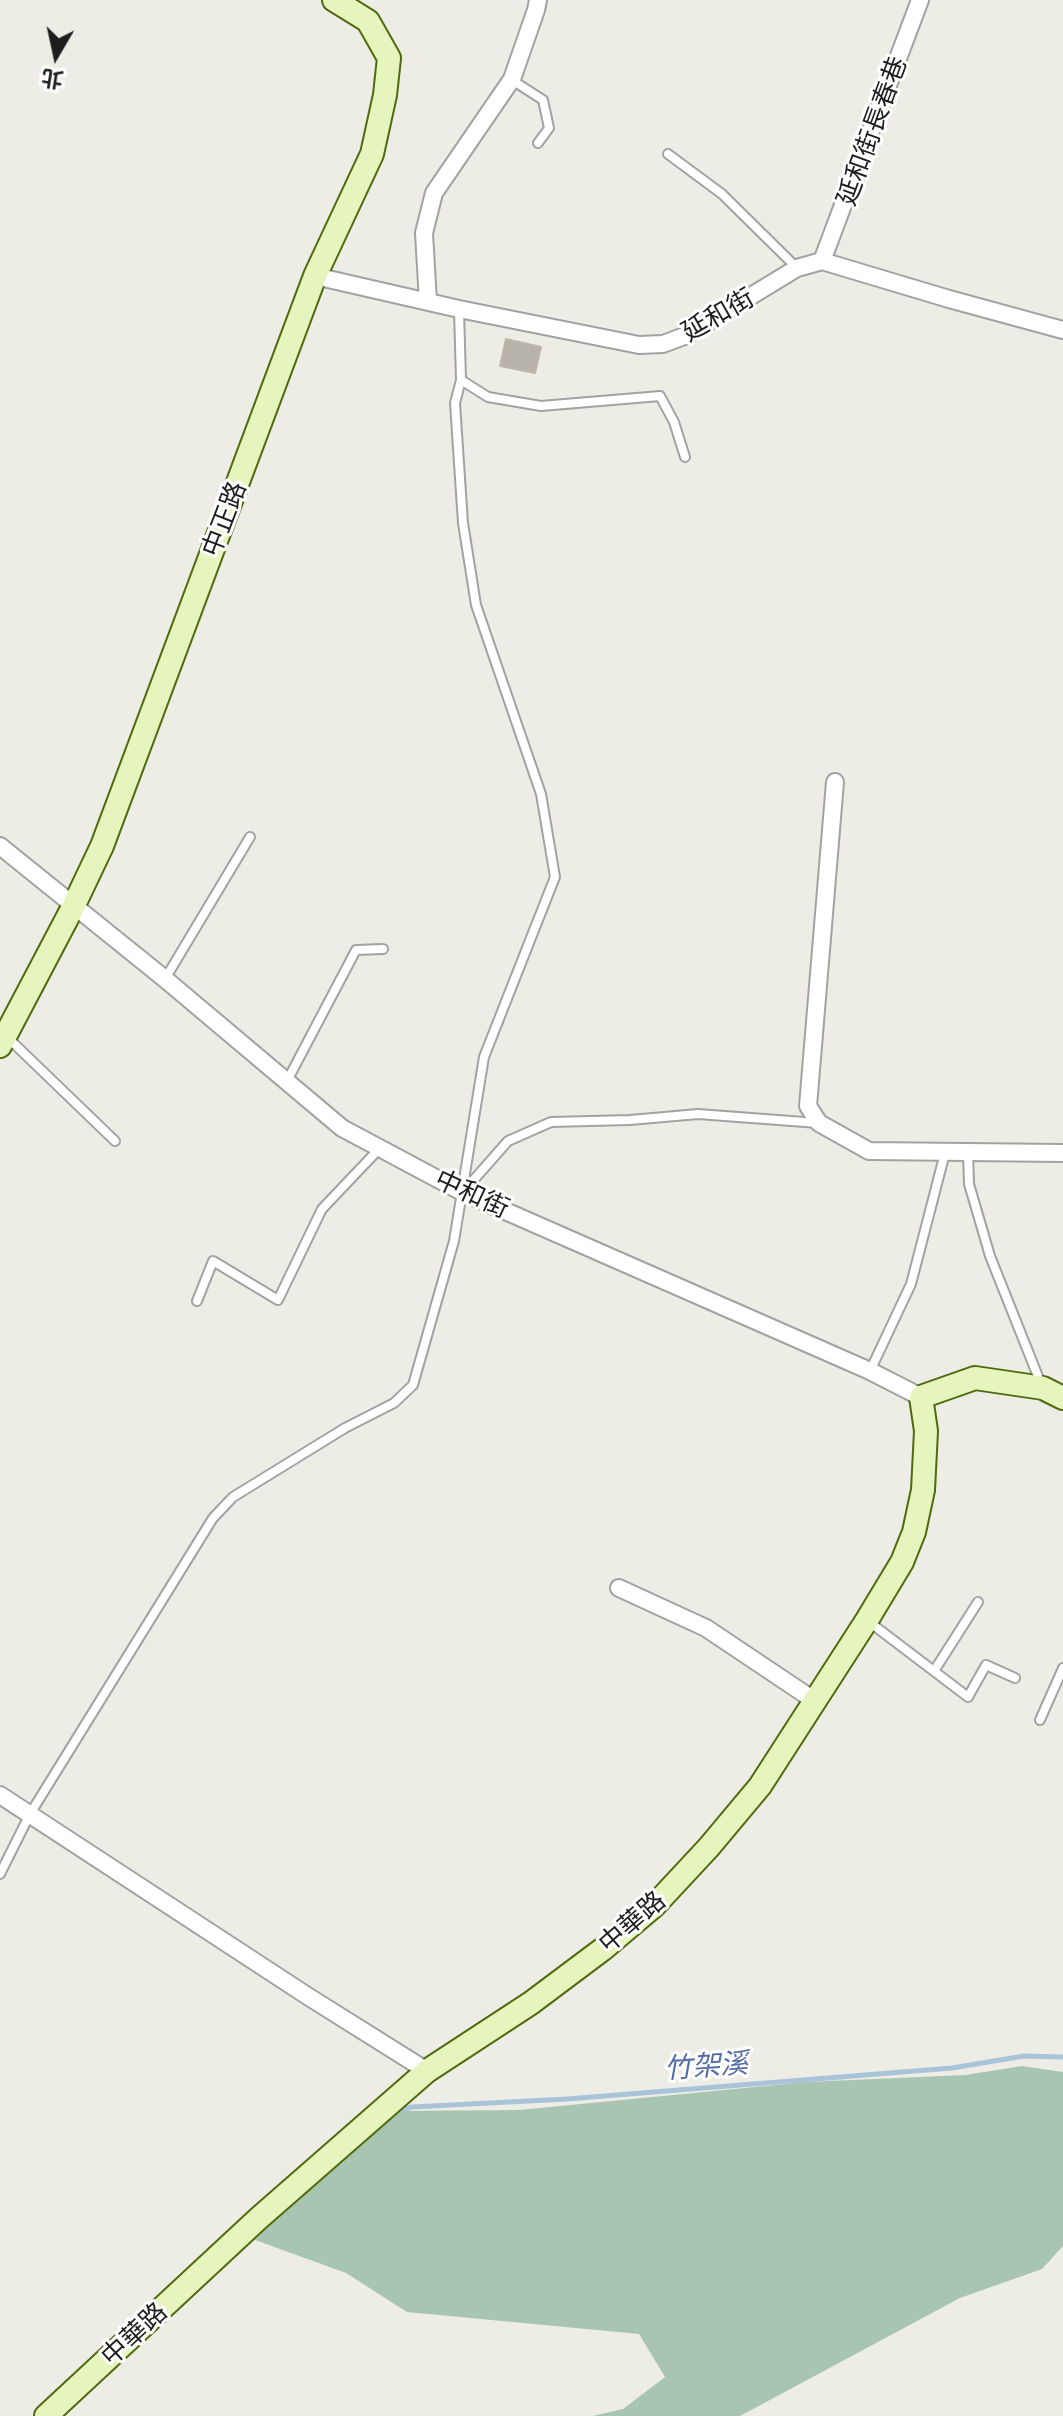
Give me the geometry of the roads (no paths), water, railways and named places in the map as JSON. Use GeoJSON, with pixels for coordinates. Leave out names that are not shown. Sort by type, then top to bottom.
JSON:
{"type":"FeatureCollection","features":[{"type":"Feature","properties":{"kind":"street","name":"中正路"},"geometry":{"type":"LineString","coordinates":[[3,1041],[102,846],[315,276],[372,154],[385,95],[389,58],[368,21],[334,0]]}},
{"type":"Feature","properties":{"kind":"street"},"geometry":{"type":"LineString","coordinates":[[428,302],[424,233],[434,193],[512,79],[538,0]]}},
{"type":"Feature","properties":{"kind":"street","name":"延和街長春巷"},"geometry":{"type":"LineString","coordinates":[[822,261],[920,0]]}},
{"type":"Feature","properties":{"kind":"street","name":"延和街"},"geometry":{"type":"LineString","coordinates":[[315,276],[639,345],[663,344],[687,335],[797,268],[822,261]]}},
{"type":"Feature","properties":{"kind":"street"},"geometry":{"type":"LineString","coordinates":[[822,261],[1063,330]]}},
{"type":"Feature","properties":{"kind":"street"},"geometry":{"type":"LineString","coordinates":[[835,782],[808,1106],[819,1123],[869,1151],[1063,1153]]}},
{"type":"Feature","properties":{"kind":"street","name":"中和街"},"geometry":{"type":"LineString","coordinates":[[0,846],[342,1128],[462,1192],[870,1371],[921,1397]]}},
{"type":"Feature","properties":{"kind":"street"},"geometry":{"type":"LineString","coordinates":[[921,1397],[975,1378],[1053,1393]]}},
{"type":"Feature","properties":{"kind":"street","name":"中華路"},"geometry":{"type":"LineString","coordinates":[[46,2416],[259,2218],[427,2071],[531,2003],[603,1949],[655,1905],[709,1847],[760,1786],[902,1562],[914,1532],[923,1490],[926,1431],[921,1397]]}},
{"type":"Feature","properties":{"kind":"street"},"geometry":{"type":"LineString","coordinates":[[619,1588],[706,1628],[815,1701]]}},
{"type":"Feature","properties":{"kind":"street"},"geometry":{"type":"LineString","coordinates":[[0,1795],[427,2071]]}},
{"type":"Feature","properties":{"kind":"lane"},"geometry":{"type":"LineString","coordinates":[[512,79],[543,100],[549,128],[538,143]]}},
{"type":"Feature","properties":{"kind":"lane"},"geometry":{"type":"LineString","coordinates":[[668,154],[722,194],[797,268]]}},
{"type":"Feature","properties":{"kind":"lane"},"geometry":{"type":"LineString","coordinates":[[0,1874],[30,1814],[213,1518],[233,1497],[345,1428],[394,1403],[413,1385],[454,1241],[484,1057],[555,877],[541,794],[476,605],[463,523],[455,403],[461,380],[459,309]]}},
{"type":"Feature","properties":{"kind":"lane"},"geometry":{"type":"LineString","coordinates":[[461,380],[488,397],[541,406],[660,396],[674,422],[685,457]]}},
{"type":"Feature","properties":{"kind":"lane"},"geometry":{"type":"LineString","coordinates":[[165,979],[250,837]]}},
{"type":"Feature","properties":{"kind":"lane"},"geometry":{"type":"LineString","coordinates":[[287,1082],[356,950],[383,949]]}},
{"type":"Feature","properties":{"kind":"lane"},"geometry":{"type":"LineString","coordinates":[[3,1041],[115,1141]]}},
{"type":"Feature","properties":{"kind":"lane"},"geometry":{"type":"LineString","coordinates":[[462,1192],[508,1141],[551,1122],[698,1114],[819,1123]]}},
{"type":"Feature","properties":{"kind":"lane"},"geometry":{"type":"LineString","coordinates":[[197,1301],[213,1261],[278,1300],[322,1209],[380,1148]]}},
{"type":"Feature","properties":{"kind":"lane"},"geometry":{"type":"LineString","coordinates":[[870,1371],[911,1284],[945,1153]]}},
{"type":"Feature","properties":{"kind":"lane"},"geometry":{"type":"LineString","coordinates":[[968,1153],[969,1184],[990,1256],[1053,1393]]}},
{"type":"Feature","properties":{"kind":"lane"},"geometry":{"type":"LineString","coordinates":[[934,1671],[978,1602]]}},
{"type":"Feature","properties":{"kind":"lane"},"geometry":{"type":"LineString","coordinates":[[867,1620],[968,1697],[986,1665],[1015,1678]]}},
{"type":"Feature","properties":{"kind":"lane"},"geometry":{"type":"LineString","coordinates":[[1040,1720],[1063,1668]]}},
{"type":"Feature","properties":{"kind":"waterway","name":"竹架溪"},"geometry":{"type":"LineString","coordinates":[[393,2112],[412,2107],[567,2099],[952,2068],[1024,2056],[1063,2057]]}}]}
